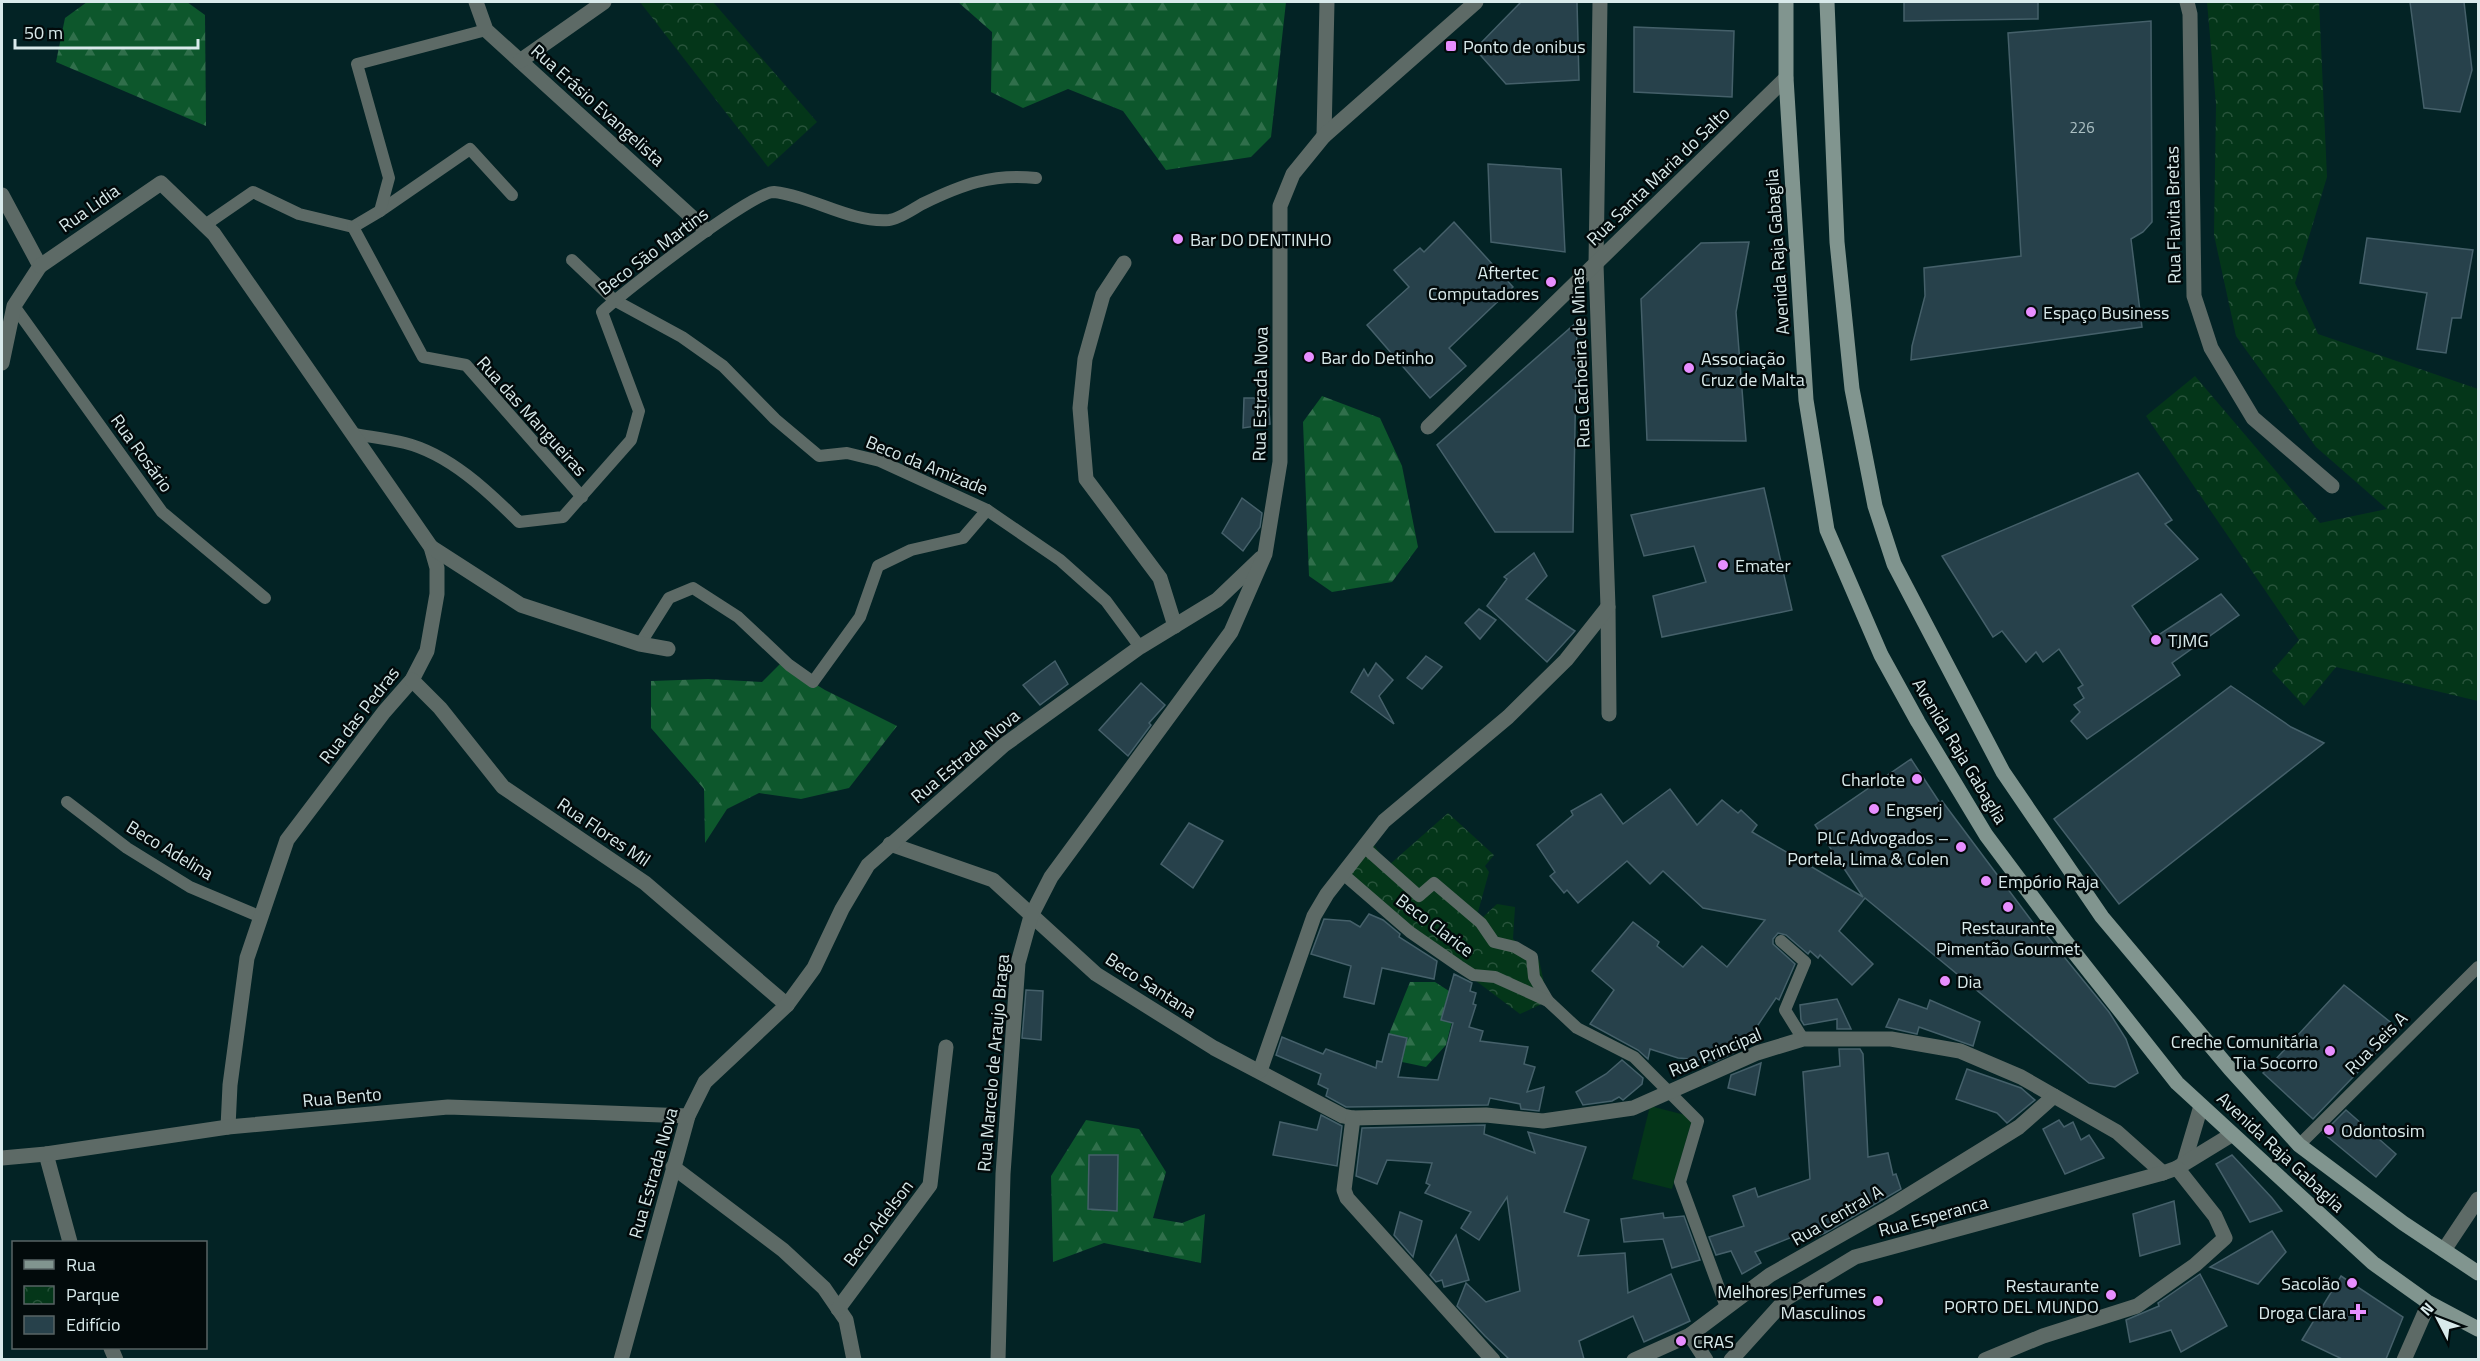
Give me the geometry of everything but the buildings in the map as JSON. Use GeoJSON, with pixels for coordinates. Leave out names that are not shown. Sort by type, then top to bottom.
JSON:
{"type":"FeatureCollection","features":[{"type":"Feature","properties":{"kind":"main road","name":"Avenida Raja Gabaglia"},"geometry":{"type":"LineString","coordinates":[[1786,2],[1786,78],[1806,400],[1827,530],[1881,655],[1986,835],[2066,942],[2177,1083],[2373,1263],[2429,1303],[2478,1329]]}},
{"type":"Feature","properties":{"kind":"main road","name":"Avenida Raja Gabaglia"},"geometry":{"type":"LineString","coordinates":[[1827,2],[1837,242],[1852,389],[1875,506],[1894,564],[2004,772],[2102,917],[2230,1069],[2299,1145],[2403,1223],[2478,1273]]}},
{"type":"Feature","properties":{"kind":"street","name":"Rua Erásio Evangelista"},"geometry":{"type":"LineString","coordinates":[[476,2],[486,30],[706,230]]}},
{"type":"Feature","properties":{"kind":"street"},"geometry":{"type":"LineString","coordinates":[[520,61],[604,2]]}},
{"type":"Feature","properties":{"kind":"street"},"geometry":{"type":"LineString","coordinates":[[1324,136],[1327,2]]}},
{"type":"Feature","properties":{"kind":"street"},"geometry":{"type":"LineString","coordinates":[[1324,136],[1476,2]]}},
{"type":"Feature","properties":{"kind":"street","name":"Rua Cachoeira de Minas"},"geometry":{"type":"LineString","coordinates":[[1600,2],[1596,264],[1608,607],[1609,714]]}},
{"type":"Feature","properties":{"kind":"street","name":"Rua Flavita Bretas"},"geometry":{"type":"LineString","coordinates":[[2187,2],[2190,14],[2194,296],[2211,348],[2253,418],[2332,486]]}},
{"type":"Feature","properties":{"kind":"street","name":"Rua Santa Maria do Salto"},"geometry":{"type":"LineString","coordinates":[[1428,427],[1786,78]]}},
{"type":"Feature","properties":{"kind":"street","name":"Rua Estrada Nova"},"geometry":{"type":"LineString","coordinates":[[621,1359],[688,1116],[705,1082],[787,1005],[814,968],[842,909],[868,865],[1005,746],[1140,647],[1217,600],[1265,554],[1280,462],[1281,206],[1293,174],[1324,136]]}},
{"type":"Feature","properties":{"kind":"street","name":"Rua das Pedras"},"geometry":{"type":"LineString","coordinates":[[161,183],[214,234],[431,547],[437,568],[437,594],[427,651],[412,680],[384,712],[288,840],[247,958],[230,1085],[228,1127]]}},
{"type":"Feature","properties":{"kind":"street","name":"Rua Lidia"},"geometry":{"type":"LineString","coordinates":[[40,266],[161,183]]}},
{"type":"Feature","properties":{"kind":"street"},"geometry":{"type":"LineString","coordinates":[[2,195],[40,266],[14,306],[2,363]]}},
{"type":"Feature","properties":{"kind":"street"},"geometry":{"type":"LineString","coordinates":[[1124,263],[1103,295],[1085,359],[1080,408],[1086,479],[1160,578],[1175,626]]}},
{"type":"Feature","properties":{"kind":"street"},"geometry":{"type":"LineString","coordinates":[[431,547],[521,605],[640,644],[668,649]]}},
{"type":"Feature","properties":{"kind":"street","name":"Rua Marcelo de Araujo Braga"},"geometry":{"type":"LineString","coordinates":[[998,1359],[1003,1174],[1016,987],[1018,963],[1031,916],[1051,877],[1231,632],[1265,554]]}},
{"type":"Feature","properties":{"kind":"street"},"geometry":{"type":"LineString","coordinates":[[1260,1071],[1314,916],[1343,874],[1384,821],[1508,717],[1566,660],[1608,607]]}},
{"type":"Feature","properties":{"kind":"street","name":"Rua Flores Mil"},"geometry":{"type":"LineString","coordinates":[[412,680],[440,708],[503,787],[645,883],[787,1005]]}},
{"type":"Feature","properties":{"kind":"street"},"geometry":{"type":"LineString","coordinates":[[890,844],[993,880],[1031,916]]}},
{"type":"Feature","properties":{"kind":"street","name":"Beco Santana"},"geometry":{"type":"LineString","coordinates":[[1031,916],[1096,974],[1214,1048],[1260,1071]]}},
{"type":"Feature","properties":{"kind":"street","name":"Rua Principal"},"geometry":{"type":"LineString","coordinates":[[1260,1071],[1343,1116],[1353,1118],[1486,1115],[1543,1121],[1633,1108],[1757,1053],[1803,1039],[1891,1039],[1960,1051],[2021,1077],[2175,1168]]}},
{"type":"Feature","properties":{"kind":"street","name":"Beco Adelson"},"geometry":{"type":"LineString","coordinates":[[838,1309],[930,1185],[946,1047]]}},
{"type":"Feature","properties":{"kind":"street","name":"Rua Central A"},"geometry":{"type":"LineString","coordinates":[[1634,1359],[1690,1335],[1770,1275],[1888,1208],[2019,1128],[2054,1096]]}},
{"type":"Feature","properties":{"kind":"street"},"geometry":{"type":"LineString","coordinates":[[1985,1359],[2043,1336],[2137,1306],[2196,1266],[2225,1238],[2215,1216],[2175,1168],[2201,1106]]}},
{"type":"Feature","properties":{"kind":"street","name":"Rua Bento"},"geometry":{"type":"LineString","coordinates":[[2,1158],[46,1154],[228,1127],[448,1107],[688,1116]]}},
{"type":"Feature","properties":{"kind":"street"},"geometry":{"type":"LineString","coordinates":[[1353,1118],[1344,1190],[1347,1198],[1493,1359]]}},
{"type":"Feature","properties":{"kind":"street","name":"Rua Esperanca"},"geometry":{"type":"LineString","coordinates":[[1731,1359],[1787,1298],[1855,1257],[2175,1168],[2231,1135]]}},
{"type":"Feature","properties":{"kind":"street"},"geometry":{"type":"LineString","coordinates":[[46,1154],[70,1241]]}},
{"type":"Feature","properties":{"kind":"street"},"geometry":{"type":"LineString","coordinates":[[673,1167],[783,1250],[824,1288],[846,1320],[854,1359]]}},
{"type":"Feature","properties":{"kind":"street"},"geometry":{"type":"LineString","coordinates":[[2444,1250],[2478,1199]]}},
{"type":"Feature","properties":{"kind":"street"},"geometry":{"type":"LineString","coordinates":[[2404,1359],[2429,1303]]}},
{"type":"Feature","properties":{"kind":"street"},"geometry":{"type":"LineString","coordinates":[[1690,1335],[1706,1359]]}},
{"type":"Feature","properties":{"kind":"lane"},"geometry":{"type":"LineString","coordinates":[[380,211],[389,178],[357,64],[486,30]]}},
{"type":"Feature","properties":{"kind":"lane"},"geometry":{"type":"LineString","coordinates":[[205,225],[253,192],[298,214],[353,227],[470,149],[512,195]]}},
{"type":"Feature","properties":{"kind":"lane","name":"Beco São Martins"},"geometry":{"type":"LineString","coordinates":[[354,434],[407,443],[443,459],[495,498],[519,522],[563,517],[631,440],[639,411],[602,312],[706,230],[770,192],[785,194],[852,214],[891,220],[960,185],[1010,175],[1036,178]]}},
{"type":"Feature","properties":{"kind":"lane","name":"Rua das Mangueiras"},"geometry":{"type":"LineString","coordinates":[[353,227],[423,357],[466,366],[582,497]]}},
{"type":"Feature","properties":{"kind":"lane","name":"Beco da Amizade"},"geometry":{"type":"LineString","coordinates":[[572,260],[615,300],[682,337],[723,366],[775,419],[819,456],[847,453],[880,461],[987,510],[1060,560],[1106,601],[1140,647]]}},
{"type":"Feature","properties":{"kind":"lane","name":"Rua Rosário"},"geometry":{"type":"LineString","coordinates":[[14,306],[162,512],[265,598]]}},
{"type":"Feature","properties":{"kind":"lane"},"geometry":{"type":"LineString","coordinates":[[640,644],[669,598],[693,588],[738,617],[789,665],[813,682],[837,652],[860,617],[878,566],[910,550],[963,538],[987,510]]}},
{"type":"Feature","properties":{"kind":"lane","name":"Beco Adelina"},"geometry":{"type":"LineString","coordinates":[[67,802],[127,848],[190,887],[261,916]]}},
{"type":"Feature","properties":{"kind":"lane"},"geometry":{"type":"LineString","coordinates":[[1364,847],[1419,896],[1434,884],[1481,923],[1494,942],[1515,947],[1532,957],[1534,977],[1548,1001],[1577,1028],[1634,1057],[1698,1121],[1680,1182],[1726,1307]]}},
{"type":"Feature","properties":{"kind":"lane","name":"Beco Clarice"},"geometry":{"type":"LineString","coordinates":[[1343,874],[1410,932],[1473,975],[1495,977],[1548,1001]]}},
{"type":"Feature","properties":{"kind":"lane"},"geometry":{"type":"LineString","coordinates":[[1781,942],[1805,962],[1785,1010],[1803,1039]]}},
{"type":"Feature","properties":{"kind":"lane","name":"Rua Seis A"},"geometry":{"type":"LineString","coordinates":[[2299,1145],[2478,967]]}},
{"type":"Feature","properties":{"kind":"green space"},"geometry":{"type":"Polygon","coordinates":[[[87,2],[187,2],[205,15],[206,126],[56,62],[65,18],[87,2]]]}},
{"type":"Feature","properties":{"kind":"green space"},"geometry":{"type":"Polygon","coordinates":[[[640,2],[713,2],[817,122],[768,167],[640,2]]]}},
{"type":"Feature","properties":{"kind":"green space"},"geometry":{"type":"Polygon","coordinates":[[[958,2],[1286,2],[1271,137],[1251,157],[1166,170],[1123,111],[1068,89],[1023,108],[991,92],[992,32],[958,2]]]}},
{"type":"Feature","properties":{"kind":"green space"},"geometry":{"type":"Polygon","coordinates":[[[2207,2],[2319,2],[2327,177],[2295,283],[2318,334],[2478,389],[2478,701],[2336,667],[2304,706],[2272,671],[2299,640],[2146,416],[2195,376],[2320,523],[2387,509],[2316,447],[2236,336],[2214,235],[2216,104],[2207,2]]]}},
{"type":"Feature","properties":{"kind":"green space"},"geometry":{"type":"Polygon","coordinates":[[[1322,396],[1380,418],[1402,466],[1418,547],[1392,582],[1332,592],[1309,576],[1303,422],[1322,396]]]}},
{"type":"Feature","properties":{"kind":"green space"},"geometry":{"type":"Polygon","coordinates":[[[781,663],[825,690],[897,726],[849,788],[801,799],[759,793],[727,809],[705,843],[704,789],[651,728],[651,681],[708,679],[762,682],[781,663]]]}},
{"type":"Feature","properties":{"kind":"green space"},"geometry":{"type":"Polygon","coordinates":[[[1448,813],[1494,855],[1485,866],[1489,872],[1478,912],[1483,917],[1497,904],[1515,907],[1513,939],[1539,960],[1548,1001],[1520,1014],[1343,881],[1373,844],[1389,865],[1448,813]]]}},
{"type":"Feature","properties":{"kind":"green space"},"geometry":{"type":"Polygon","coordinates":[[[1410,982],[1435,982],[1449,991],[1441,1019],[1452,1021],[1446,1045],[1426,1067],[1402,1062],[1407,1038],[1389,1034],[1410,982]]]}},
{"type":"Feature","properties":{"kind":"green space"},"geometry":{"type":"Polygon","coordinates":[[[1650,1106],[1693,1117],[1672,1189],[1632,1179],[1650,1106]]]}},
{"type":"Feature","properties":{"kind":"green space"},"geometry":{"type":"Polygon","coordinates":[[[1086,1120],[1139,1129],[1166,1172],[1153,1218],[1182,1223],[1205,1214],[1201,1263],[1104,1243],[1053,1262],[1051,1176],[1086,1120]]]}},
{"type":"Feature","properties":{"kind":"place","name":"Ponto de onibus"},"geometry":{"type":"Point","coordinates":[1451,46]}},
{"type":"Feature","properties":{"kind":"place","name":"Bar DO DENTINHO"},"geometry":{"type":"Point","coordinates":[1178,239]}},
{"type":"Feature","properties":{"kind":"place","name":"Aftertec Computadores"},"geometry":{"type":"Point","coordinates":[1551,282]}},
{"type":"Feature","properties":{"kind":"place","name":"Espaço Business"},"geometry":{"type":"Point","coordinates":[2031,312]}},
{"type":"Feature","properties":{"kind":"place","name":"Bar do Detinho"},"geometry":{"type":"Point","coordinates":[1309,357]}},
{"type":"Feature","properties":{"kind":"place","name":"Associação Cruz de Malta"},"geometry":{"type":"Point","coordinates":[1689,368]}},
{"type":"Feature","properties":{"kind":"place","name":"Emater"},"geometry":{"type":"Point","coordinates":[1723,565]}},
{"type":"Feature","properties":{"kind":"place","name":"TJMG"},"geometry":{"type":"Point","coordinates":[2156,640]}},
{"type":"Feature","properties":{"kind":"place","name":"Charlote"},"geometry":{"type":"Point","coordinates":[1917,779]}},
{"type":"Feature","properties":{"kind":"place","name":"Engserj"},"geometry":{"type":"Point","coordinates":[1874,809]}},
{"type":"Feature","properties":{"kind":"place","name":"PLC Advogados – Portela, Lima & Colen"},"geometry":{"type":"Point","coordinates":[1961,847]}},
{"type":"Feature","properties":{"kind":"place","name":"Empório Raja"},"geometry":{"type":"Point","coordinates":[1986,881]}},
{"type":"Feature","properties":{"kind":"place","name":"Restaurante Pimentão Gourmet"},"geometry":{"type":"Point","coordinates":[2008,907]}},
{"type":"Feature","properties":{"kind":"place","name":"Dia"},"geometry":{"type":"Point","coordinates":[1945,981]}},
{"type":"Feature","properties":{"kind":"place","name":"Creche Comunitária Tia Socorro"},"geometry":{"type":"Point","coordinates":[2330,1051]}},
{"type":"Feature","properties":{"kind":"place","name":"Odontosim"},"geometry":{"type":"Point","coordinates":[2329,1130]}},
{"type":"Feature","properties":{"kind":"place","name":"Sacolão"},"geometry":{"type":"Point","coordinates":[2352,1283]}},
{"type":"Feature","properties":{"kind":"place","name":"Restaurante PORTO DEL MUNDO"},"geometry":{"type":"Point","coordinates":[2111,1295]}},
{"type":"Feature","properties":{"kind":"place","name":"Melhores Perfumes Masculinos"},"geometry":{"type":"Point","coordinates":[1878,1301]}},
{"type":"Feature","properties":{"kind":"place","name":"Droga Clara"},"geometry":{"type":"Point","coordinates":[2358,1312]}},
{"type":"Feature","properties":{"kind":"place","name":"CRAS"},"geometry":{"type":"Point","coordinates":[1681,1341]}}]}
